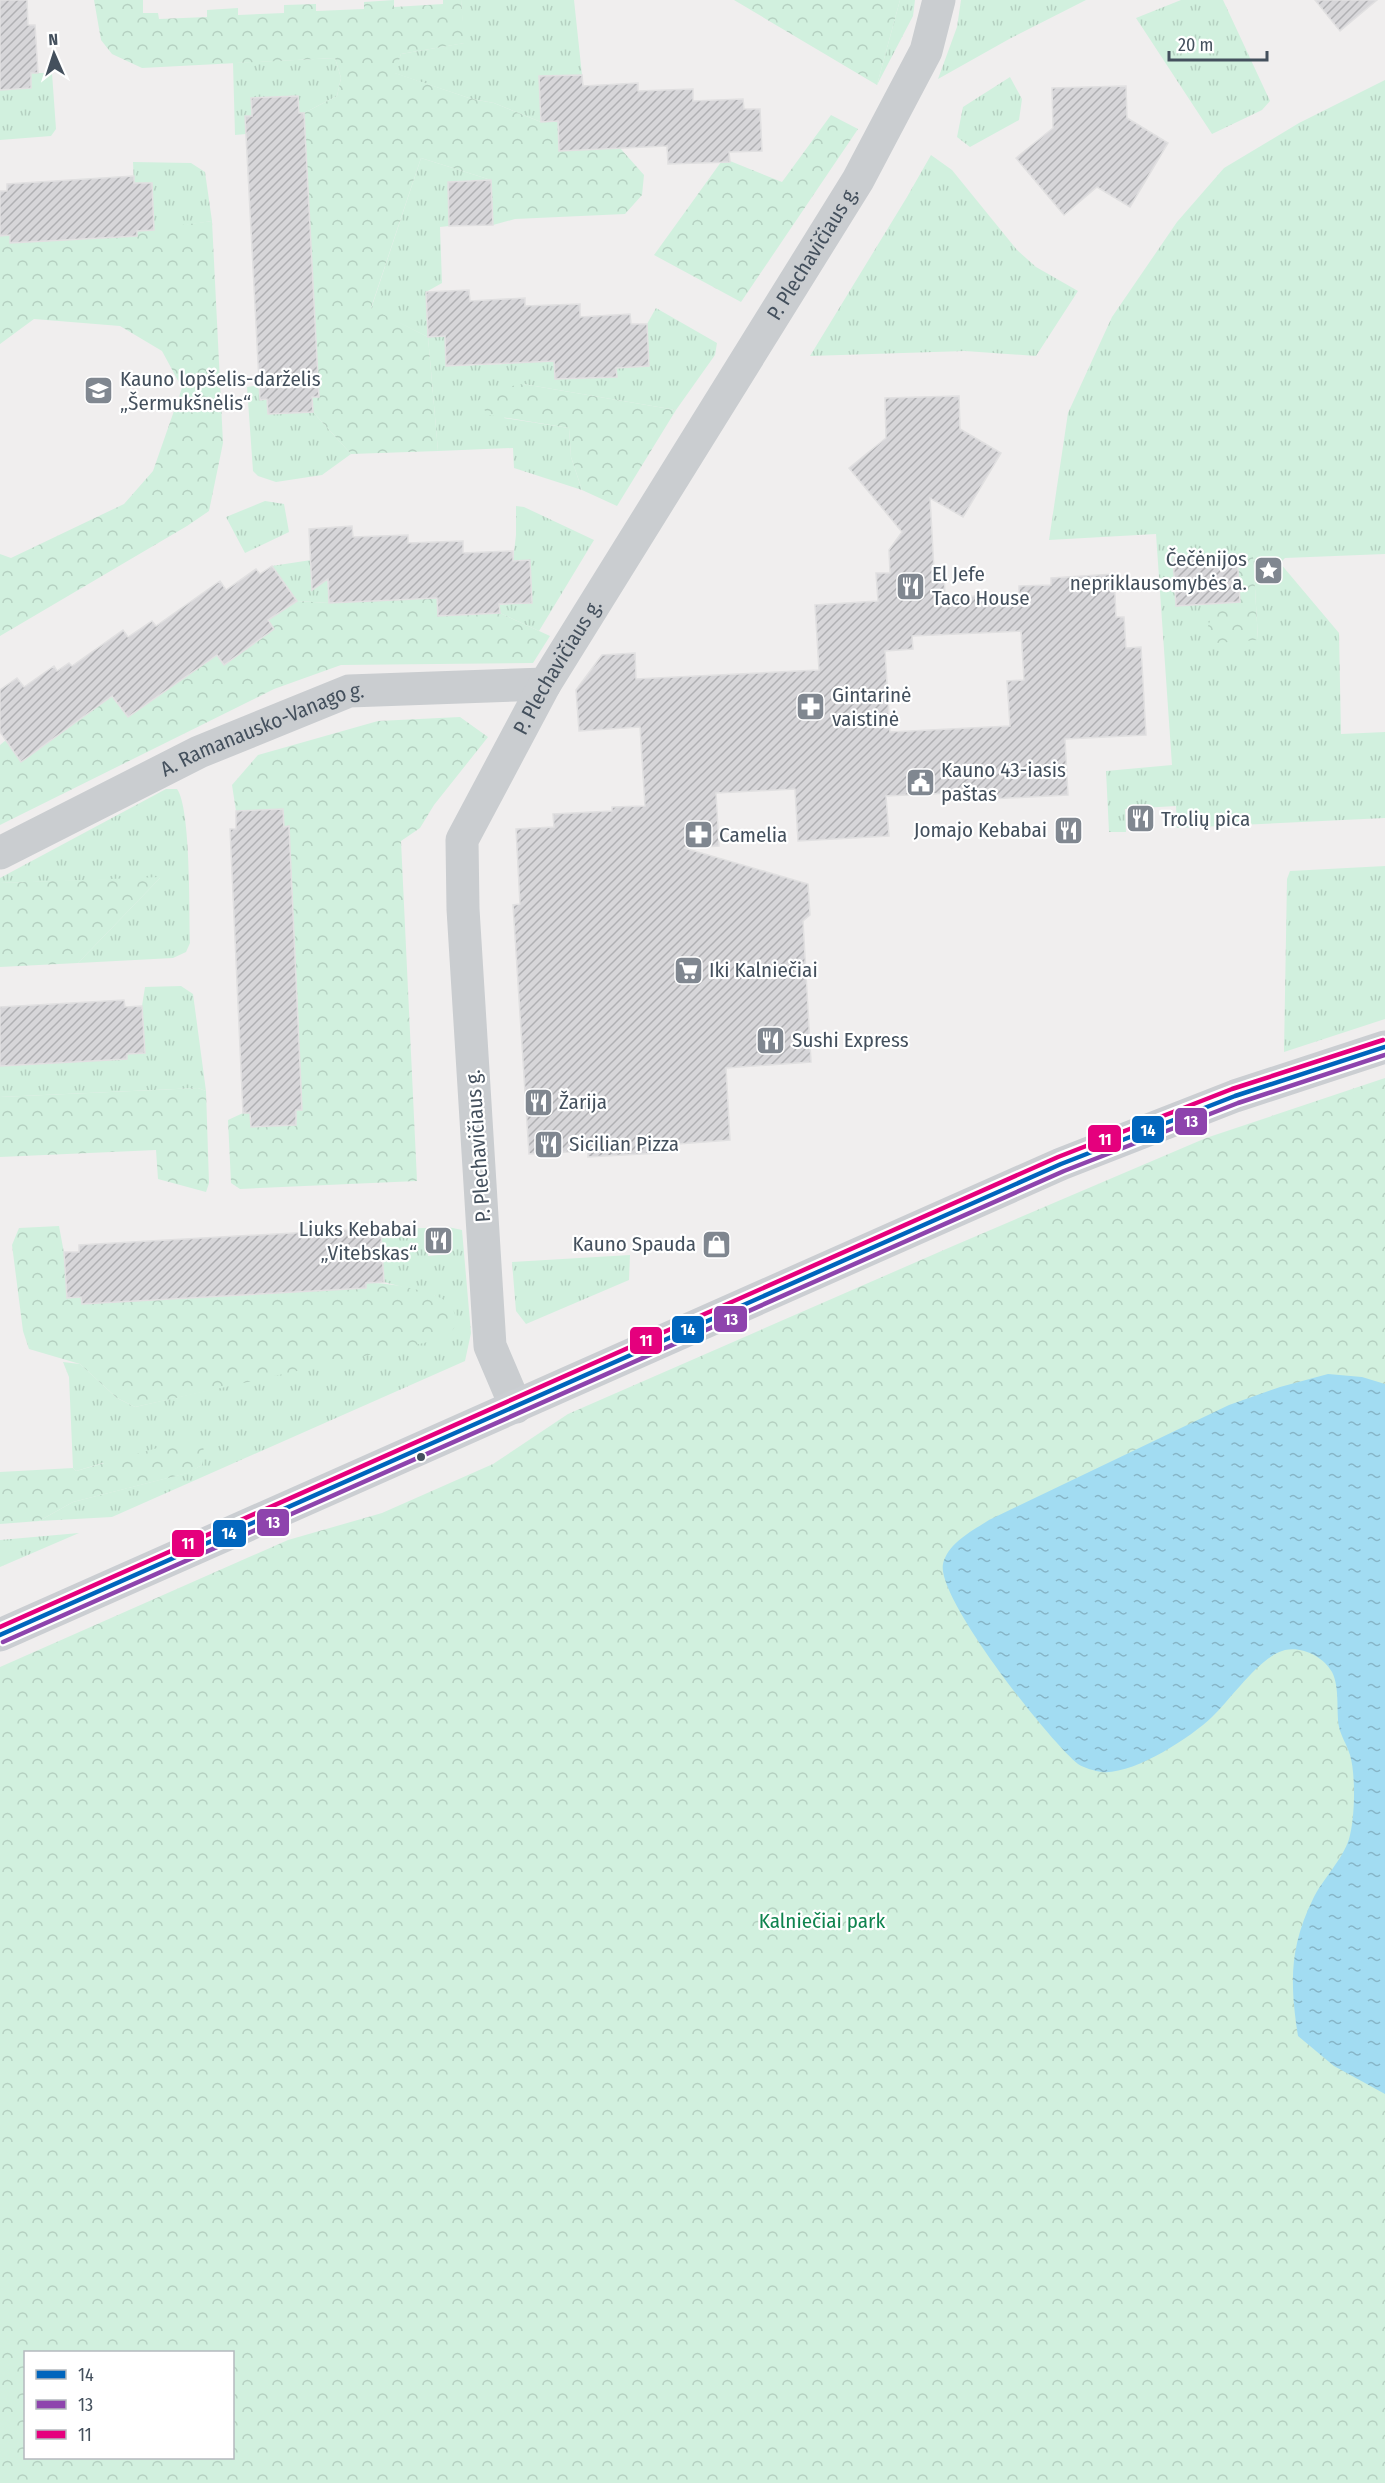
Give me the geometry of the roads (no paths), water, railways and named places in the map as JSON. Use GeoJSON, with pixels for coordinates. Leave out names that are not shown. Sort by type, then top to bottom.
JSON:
{"type":"FeatureCollection","features":[{"type":"Feature","properties":{"kind":"main road"},"geometry":{"type":"LineString","coordinates":[[0,1635],[1061,1164],[1235,1096],[1385,1047]]}},
{"type":"Feature","properties":{"kind":"street","name":"P. Plechavičiaus g."},"geometry":{"type":"LineString","coordinates":[[516,1407],[490,1346],[463,909],[462,840],[545,684],[858,180],[926,51],[939,0]]}},
{"type":"Feature","properties":{"kind":"street","name":"A. Ramanausko-Vanago g."},"geometry":{"type":"LineString","coordinates":[[0,853],[200,752],[348,691],[545,684]]}},
{"type":"Feature","properties":{"kind":"water"},"geometry":{"type":"Polygon","coordinates":[[[1328,1374],[1362,1377],[1385,1384],[1385,2094],[1334,2066],[1298,2036],[1295,2017],[1293,1983],[1299,1934],[1313,1899],[1346,1847],[1353,1820],[1352,1764],[1339,1727],[1336,1685],[1332,1672],[1324,1662],[1305,1651],[1292,1649],[1275,1654],[1256,1669],[1212,1717],[1176,1744],[1129,1768],[1102,1772],[1093,1770],[1078,1764],[1064,1750],[997,1668],[957,1606],[946,1581],[943,1564],[955,1544],[989,1520],[1229,1405],[1280,1387],[1328,1374]]]}},
{"type":"Feature","properties":{"kind":"place","name":"Kauno lopšelis-darželis „Šermukšnėlis“"},"geometry":{"type":"Point","coordinates":[99,391]}},
{"type":"Feature","properties":{"kind":"place","name":"Čečėnijos nepriklausomybės a."},"geometry":{"type":"Point","coordinates":[1268,571]}},
{"type":"Feature","properties":{"kind":"place","name":"El Jefe Taco House"},"geometry":{"type":"Point","coordinates":[911,586]}},
{"type":"Feature","properties":{"kind":"place","name":"Gintarinė vaistinė"},"geometry":{"type":"Point","coordinates":[811,707]}},
{"type":"Feature","properties":{"kind":"place","name":"Kauno 43-iasis paštas"},"geometry":{"type":"Point","coordinates":[920,782]}},
{"type":"Feature","properties":{"kind":"place","name":"Trolių pica"},"geometry":{"type":"Point","coordinates":[1140,819]}},
{"type":"Feature","properties":{"kind":"place","name":"Jomajo Kebabai"},"geometry":{"type":"Point","coordinates":[1068,830]}},
{"type":"Feature","properties":{"kind":"place","name":"Camelia"},"geometry":{"type":"Point","coordinates":[698,835]}},
{"type":"Feature","properties":{"kind":"place","name":"Iki Kalniečiai"},"geometry":{"type":"Point","coordinates":[688,970]}},
{"type":"Feature","properties":{"kind":"place","name":"Sushi Express"},"geometry":{"type":"Point","coordinates":[771,1040]}},
{"type":"Feature","properties":{"kind":"place","name":"Žarija"},"geometry":{"type":"Point","coordinates":[538,1102]}},
{"type":"Feature","properties":{"kind":"place","name":"Sicilian Pizza"},"geometry":{"type":"Point","coordinates":[548,1144]}},
{"type":"Feature","properties":{"kind":"place","name":"Liuks Kebabai „Vitebskas“"},"geometry":{"type":"Point","coordinates":[438,1241]}},
{"type":"Feature","properties":{"kind":"place","name":"Kauno Spauda"},"geometry":{"type":"Point","coordinates":[717,1244]}},
{"type":"Feature","properties":{"kind":"park label","name":"Kalniečiai park"},"geometry":{"type":"Point","coordinates":[822,1921]}}]}
